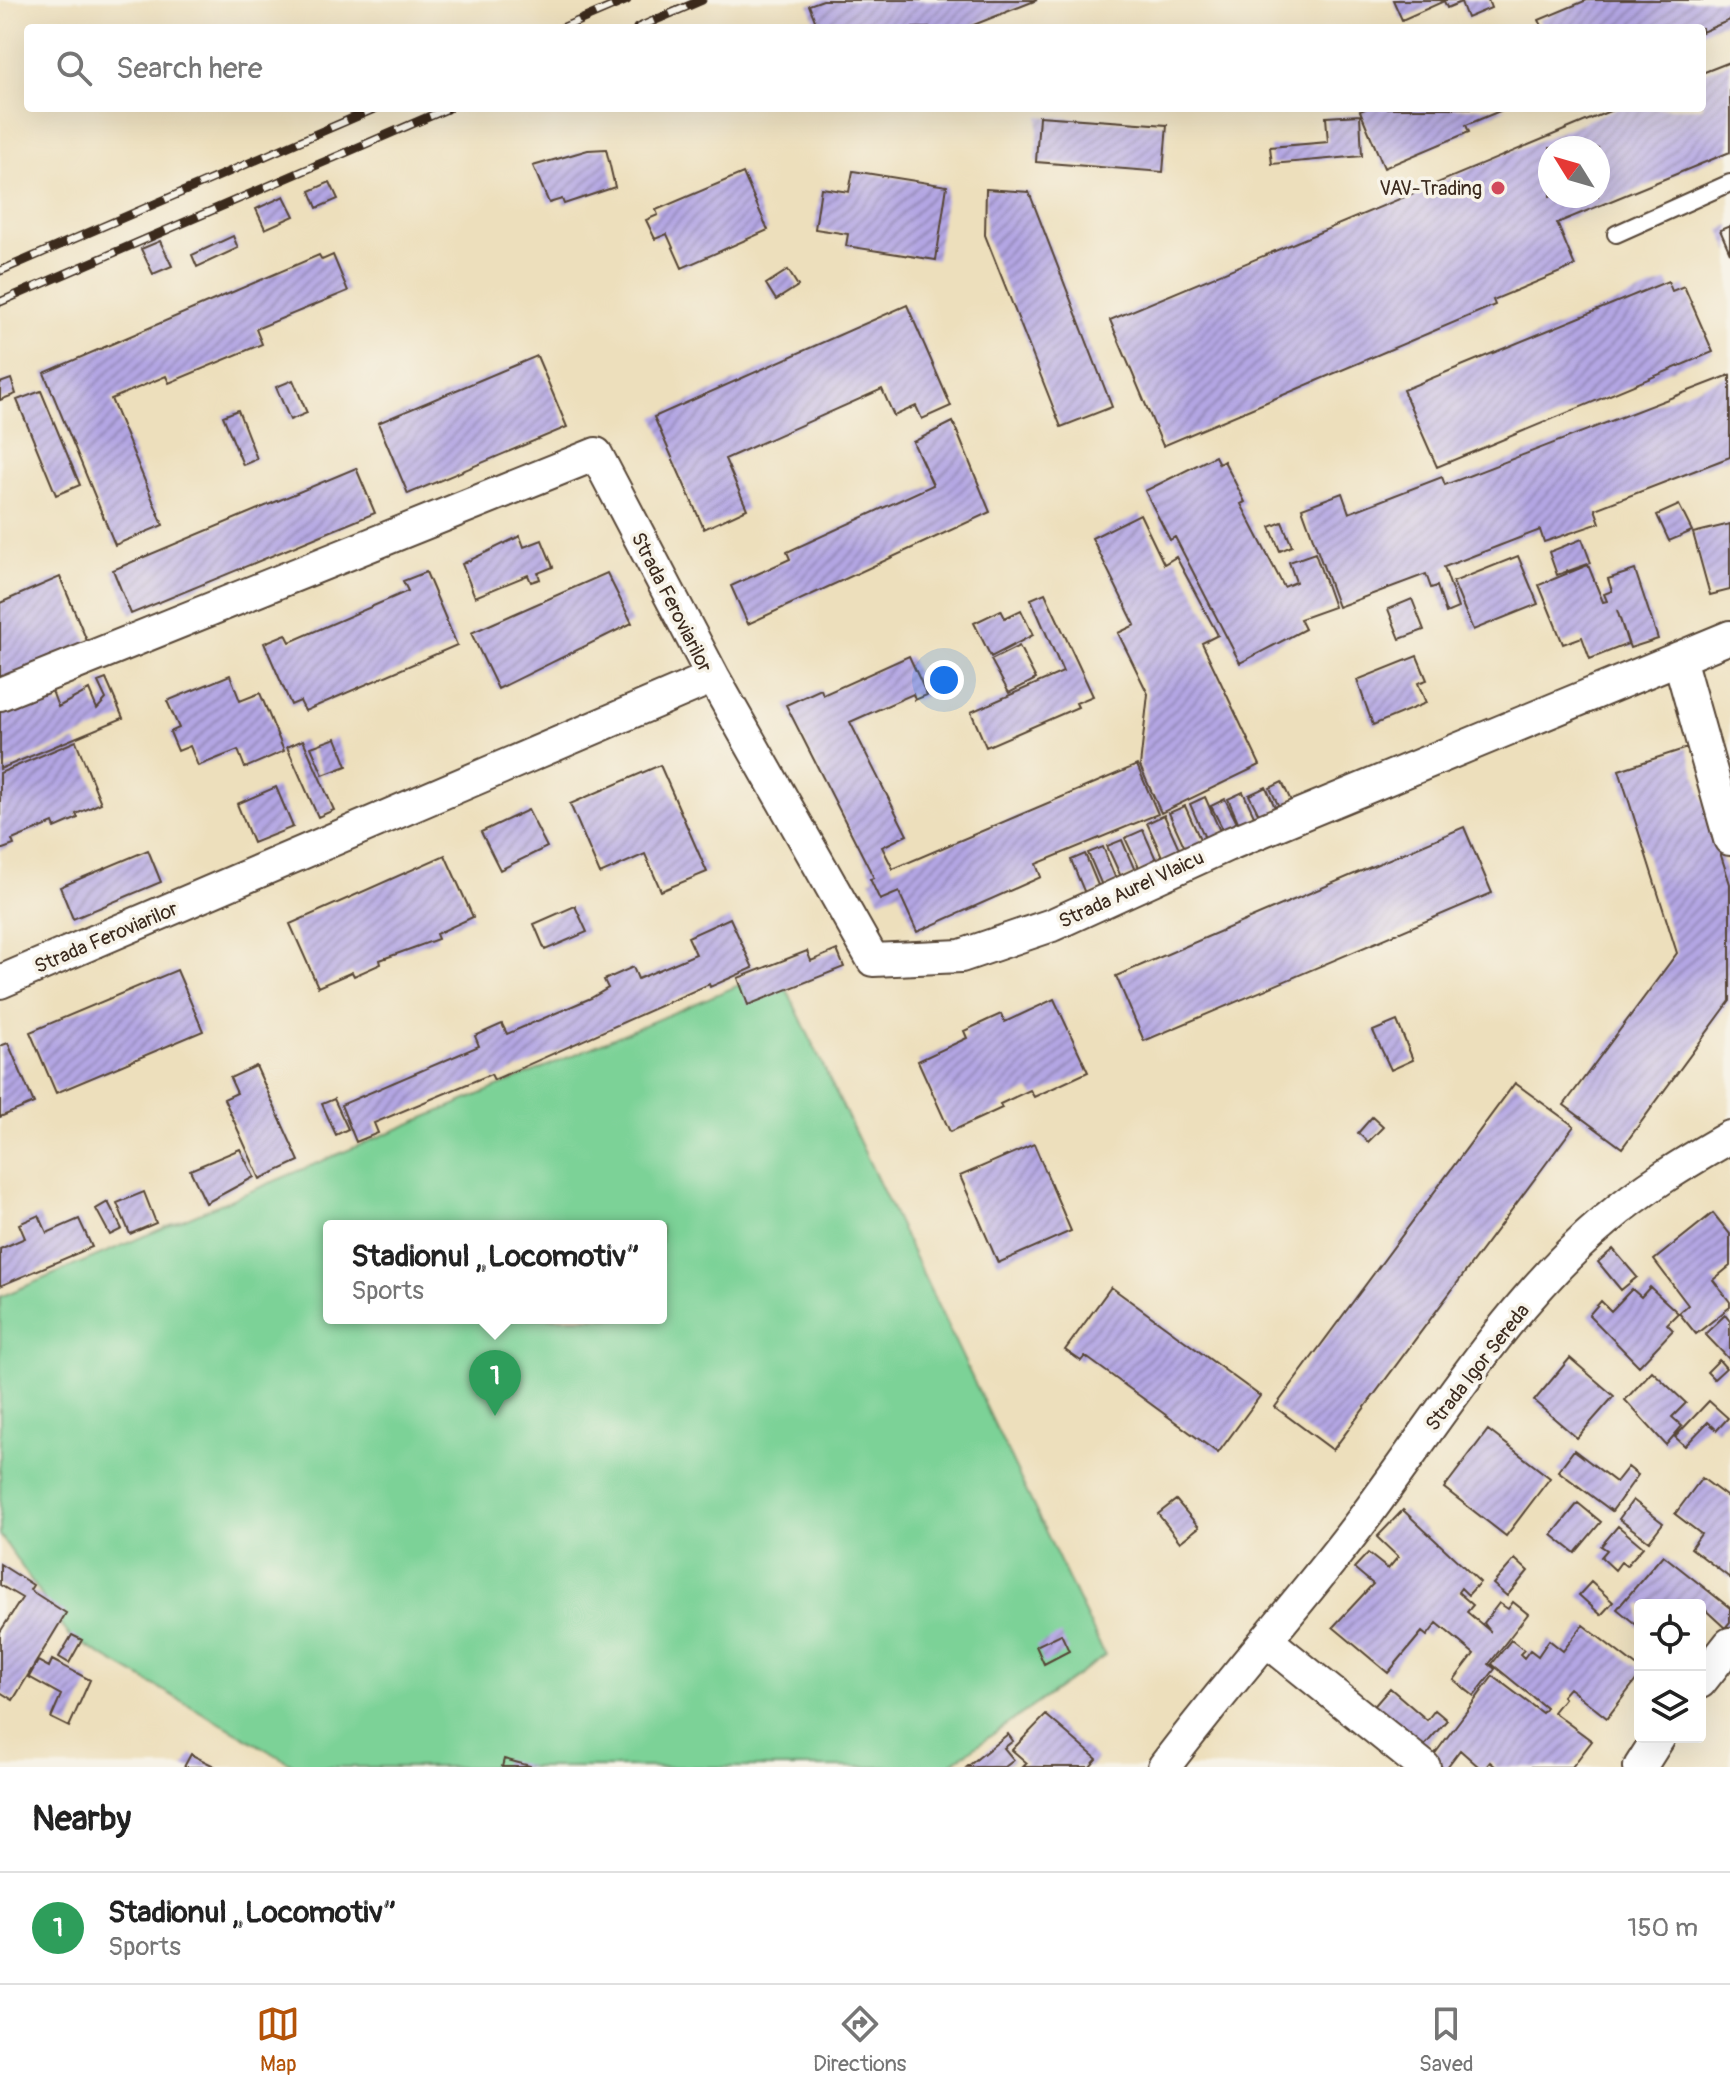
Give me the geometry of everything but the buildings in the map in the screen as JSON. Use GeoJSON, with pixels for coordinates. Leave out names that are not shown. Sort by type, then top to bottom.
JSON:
{"type":"FeatureCollection","features":[{"type":"Feature","properties":{"kind":"street","name":"Strada Feroviarilor"},"geometry":{"type":"LineString","coordinates":[[0,694],[596,454],[713,677],[0,982]]}},
{"type":"Feature","properties":{"kind":"street","name":"Strada Aurel Vlaicu"},"geometry":{"type":"LineString","coordinates":[[713,677],[873,960],[961,956],[1052,925],[1227,845],[1730,637]]}},
{"type":"Feature","properties":{"kind":"street"},"geometry":{"type":"LineString","coordinates":[[1679,658],[1730,839]]}},
{"type":"Feature","properties":{"kind":"street","name":"Strada Igor Sereda"},"geometry":{"type":"LineString","coordinates":[[1164,1767],[1536,1291],[1603,1222],[1655,1182],[1730,1137]]}},
{"type":"Feature","properties":{"kind":"street"},"geometry":{"type":"LineString","coordinates":[[1266,1640],[1424,1767]]}},
{"type":"Feature","properties":{"kind":"street"},"geometry":{"type":"LineString","coordinates":[[1706,1674],[1730,1644]]}},
{"type":"Feature","properties":{"kind":"street"},"geometry":{"type":"LineString","coordinates":[[1640,1767],[1655,1743]]}},
{"type":"Feature","properties":{"kind":"lane"},"geometry":{"type":"LineString","coordinates":[[1616,234],[1730,183]]}},
{"type":"Feature","properties":{"kind":"green space"},"geometry":{"type":"Polygon","coordinates":[[[777,969],[1105,1656],[946,1767],[297,1767],[70,1637],[0,1535],[0,1297],[777,969]]]}},
{"type":"Feature","properties":{"kind":"railway"},"geometry":{"type":"LineString","coordinates":[[571,24],[627,0]]}},
{"type":"Feature","properties":{"kind":"railway"},"geometry":{"type":"LineString","coordinates":[[646,24],[702,0]]}},
{"type":"Feature","properties":{"kind":"railway"},"geometry":{"type":"LineString","coordinates":[[0,271],[367,112]]}},
{"type":"Feature","properties":{"kind":"railway"},"geometry":{"type":"LineString","coordinates":[[0,302],[440,112]]}},
{"type":"Feature","properties":{"kind":"place","name":"VAV-Trading"},"geometry":{"type":"Point","coordinates":[1498,188]}},
{"type":"Feature","properties":{"kind":"place","name":"Stadionul „Locomotiv”"},"geometry":{"type":"Point","coordinates":[495,1416]}}]}
